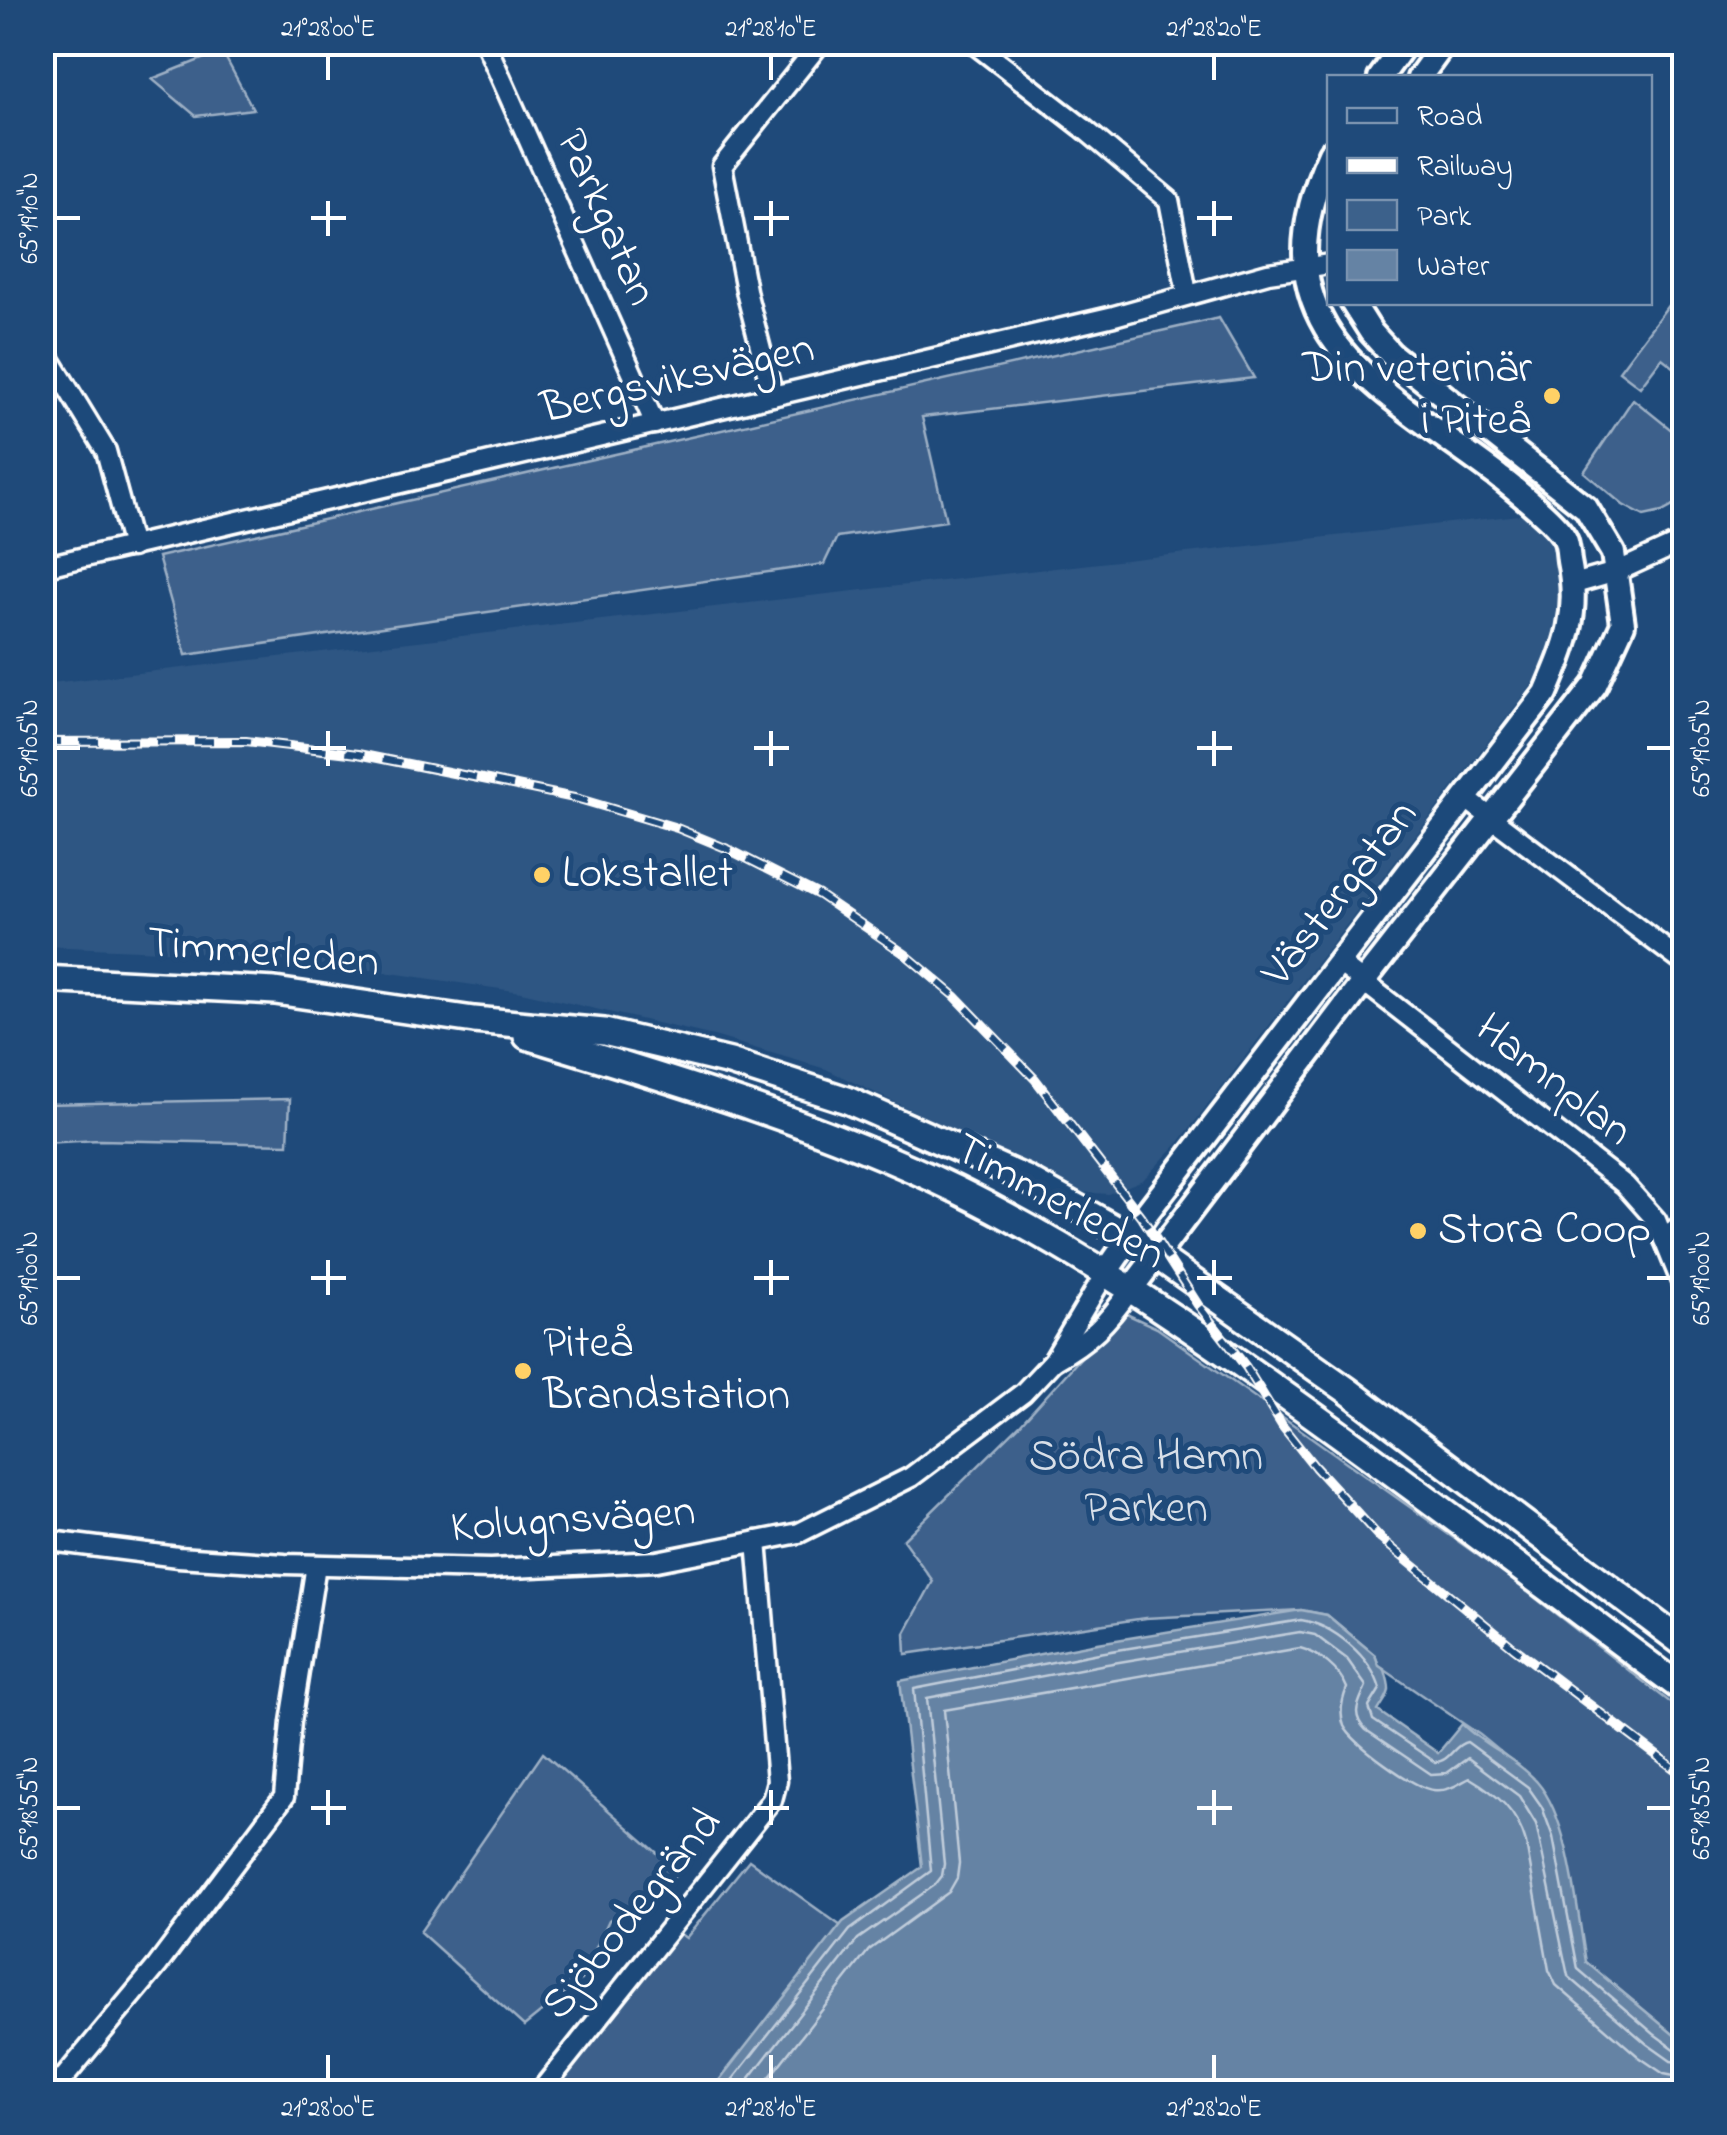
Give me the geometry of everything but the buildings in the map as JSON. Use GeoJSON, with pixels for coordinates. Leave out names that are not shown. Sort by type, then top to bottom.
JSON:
{"type":"FeatureCollection","features":[{"type":"Feature","properties":{"kind":"main road","name":"Timmerleden"},"geometry":{"type":"LineString","coordinates":[[42,979],[274,992],[474,1020],[604,1032],[730,1062],[847,1100],[1026,1179],[1130,1237],[1347,1390],[1684,1644]]}},
{"type":"Feature","properties":{"kind":"main road","name":"Timmerleden"},"geometry":{"type":"LineString","coordinates":[[474,1020],[696,1087],[849,1143],[955,1189],[1106,1272],[1382,1464],[1684,1690]]}},
{"type":"Feature","properties":{"kind":"street","name":"Parkgatan"},"geometry":{"type":"LineString","coordinates":[[485,42],[655,424]]}},
{"type":"Feature","properties":{"kind":"street"},"geometry":{"type":"LineString","coordinates":[[774,396],[747,295],[722,166],[821,42]]}},
{"type":"Feature","properties":{"kind":"street"},"geometry":{"type":"LineString","coordinates":[[972,42],[1169,200],[1187,294]]}},
{"type":"Feature","properties":{"kind":"street"},"geometry":{"type":"LineString","coordinates":[[1382,75],[1406,42]]}},
{"type":"Feature","properties":{"kind":"street"},"geometry":{"type":"LineString","coordinates":[[1422,75],[1443,43]]}},
{"type":"Feature","properties":{"kind":"street"},"geometry":{"type":"LineString","coordinates":[[1304,267],[1306,225],[1327,162]]}},
{"type":"Feature","properties":{"kind":"street","name":"Bergsviksvägen"},"geometry":{"type":"LineString","coordinates":[[42,567],[1114,316],[1187,294],[1327,264]]}},
{"type":"Feature","properties":{"kind":"street","name":"Västergatan"},"geometry":{"type":"LineString","coordinates":[[1106,1272],[1546,693],[1571,632],[1574,584],[1564,537],[1517,490],[1368,380],[1319,320],[1304,267]]}},
{"type":"Feature","properties":{"kind":"street","name":"Västergatan"},"geometry":{"type":"LineString","coordinates":[[1131,1288],[1595,686],[1622,624],[1613,553],[1586,508],[1392,354],[1371,332],[1354,305]]}},
{"type":"Feature","properties":{"kind":"street"},"geometry":{"type":"LineString","coordinates":[[42,346],[106,451],[132,547]]}},
{"type":"Feature","properties":{"kind":"street"},"geometry":{"type":"LineString","coordinates":[[1574,584],[1616,572],[1684,541]]}},
{"type":"Feature","properties":{"kind":"street"},"geometry":{"type":"LineString","coordinates":[[1465,798],[1684,962]]}},
{"type":"Feature","properties":{"kind":"street","name":"Hamnplan"},"geometry":{"type":"LineString","coordinates":[[1338,962],[1625,1185],[1656,1220],[1684,1290]]}},
{"type":"Feature","properties":{"kind":"street"},"geometry":{"type":"LineString","coordinates":[[1664,1240],[1684,1222]]}},
{"type":"Feature","properties":{"kind":"street","name":"Kolugnsvägen"},"geometry":{"type":"LineString","coordinates":[[42,1540],[178,1557],[490,1569],[657,1561],[798,1532],[912,1476],[1022,1393],[1052,1361],[1106,1272]]}},
{"type":"Feature","properties":{"kind":"street","name":"Kolugnsvägen"},"geometry":{"type":"LineString","coordinates":[[1052,1361],[1086,1343],[1108,1321],[1131,1288]]}},
{"type":"Feature","properties":{"kind":"street","name":"Sjöbodegränd"},"geometry":{"type":"LineString","coordinates":[[540,2092],[772,1800],[776,1781],[758,1542]]}},
{"type":"Feature","properties":{"kind":"street"},"geometry":{"type":"LineString","coordinates":[[52,2092],[157,1966],[284,1797],[291,1722],[316,1565]]}},
{"type":"Feature","properties":{"kind":"shaded area"},"geometry":{"type":"Polygon","coordinates":[[[1536,513],[1564,588],[1560,637],[1537,678],[1180,1141],[1143,1180],[1108,1194],[1081,1192],[826,1069],[714,1036],[521,992],[370,970],[186,952],[43,946],[42,684],[1536,513]]]}},
{"type":"Feature","properties":{"kind":"green space"},"geometry":{"type":"Polygon","coordinates":[[[222,51],[253,109],[196,116],[152,79],[222,51]]]}},
{"type":"Feature","properties":{"kind":"green space"},"geometry":{"type":"Polygon","coordinates":[[[1684,284],[1684,375],[1662,358],[1640,387],[1619,371],[1684,284]]]}},
{"type":"Feature","properties":{"kind":"green space"},"geometry":{"type":"Polygon","coordinates":[[[1219,318],[1254,378],[922,417],[946,521],[837,537],[824,564],[186,655],[158,557],[1219,318]]]}},
{"type":"Feature","properties":{"kind":"green space"},"geometry":{"type":"Polygon","coordinates":[[[1633,399],[1684,440],[1684,500],[1644,516],[1623,505],[1584,472],[1633,399]]]}},
{"type":"Feature","properties":{"kind":"green space"},"geometry":{"type":"Polygon","coordinates":[[[290,1099],[288,1144],[99,1140],[43,1143],[43,1104],[290,1099]]]}},
{"type":"Feature","properties":{"kind":"green space","name":"Södra Hamn Parken"},"geometry":{"type":"Polygon","coordinates":[[[1122,1312],[1157,1328],[1503,1573],[1684,1713],[1684,2043],[1586,1962],[1536,1781],[1480,1735],[1379,1666],[1375,1655],[1327,1615],[1301,1610],[1145,1618],[906,1654],[905,1633],[933,1581],[903,1540],[1020,1425],[1122,1312]]]}},
{"type":"Feature","properties":{"kind":"green space"},"geometry":{"type":"Polygon","coordinates":[[[543,1753],[679,1872],[653,1897],[609,1920],[581,1980],[524,2026],[420,1932],[543,1753]]]}},
{"type":"Feature","properties":{"kind":"green space"},"geometry":{"type":"Polygon","coordinates":[[[749,1860],[848,1931],[725,2092],[525,2092],[662,1921],[686,1938],[749,1860]]]}},
{"type":"Feature","properties":{"kind":"water"},"geometry":{"type":"Polygon","coordinates":[[[1301,1610],[1327,1615],[1375,1655],[1385,1670],[1389,1688],[1378,1711],[1438,1753],[1462,1724],[1537,1782],[1548,1798],[1565,1842],[1586,1962],[1684,2043],[1684,2092],[710,2092],[843,1922],[922,1867],[900,1681],[1301,1610]]]}},
{"type":"Feature","properties":{"kind":"railway"},"geometry":{"type":"LineString","coordinates":[[42,742],[246,741],[358,754],[579,799],[677,828],[819,895],[905,954],[955,996],[1035,1079],[1143,1219],[1283,1427],[1381,1539],[1513,1647],[1684,1776]]}},
{"type":"Feature","properties":{"kind":"place","name":"Din veterinär i Piteå"},"geometry":{"type":"Point","coordinates":[1552,396]}},
{"type":"Feature","properties":{"kind":"place","name":"Lokstallet"},"geometry":{"type":"Point","coordinates":[542,875]}},
{"type":"Feature","properties":{"kind":"place","name":"Stora Coop"},"geometry":{"type":"Point","coordinates":[1418,1231]}},
{"type":"Feature","properties":{"kind":"place","name":"Piteå Brandstation"},"geometry":{"type":"Point","coordinates":[523,1371]}}]}
